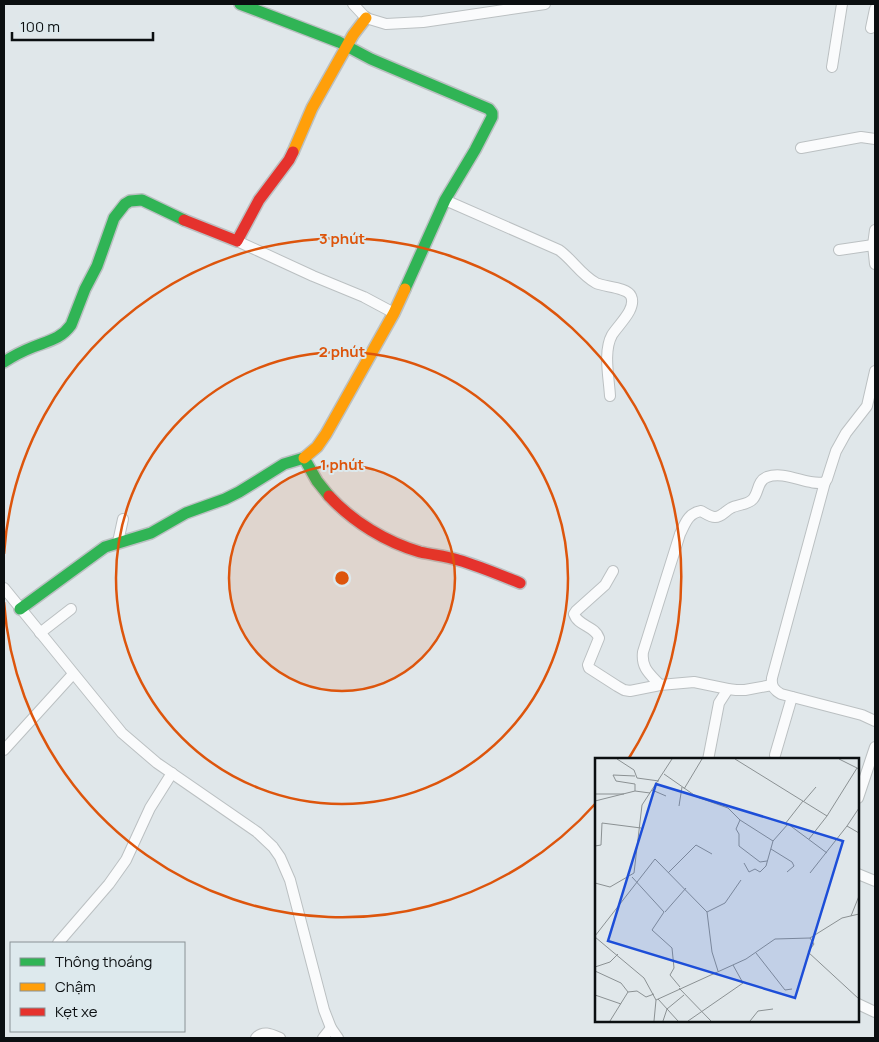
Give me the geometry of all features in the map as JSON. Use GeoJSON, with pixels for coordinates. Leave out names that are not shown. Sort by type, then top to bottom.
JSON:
{"type":"FeatureCollection","features":[{"type":"Feature","properties":{"kind":"street"},"geometry":{"type":"LineString","coordinates":[[20,609],[100,550],[118,542],[152,533],[184,514],[232,496],[286,462],[304,458],[317,447],[394,313],[445,200],[492,117],[489,109],[371,59],[347,46],[240,4]]}},
{"type":"Feature","properties":{"kind":"street"},"geometry":{"type":"LineString","coordinates":[[353,4],[366,18],[386,24],[423,22],[546,4]]}},
{"type":"Feature","properties":{"kind":"street"},"geometry":{"type":"LineString","coordinates":[[832,67],[842,4]]}},
{"type":"Feature","properties":{"kind":"street"},"geometry":{"type":"LineString","coordinates":[[871,28],[875,10]]}},
{"type":"Feature","properties":{"kind":"street"},"geometry":{"type":"LineString","coordinates":[[237,241],[260,200],[289,160],[312,108],[353,35],[366,18]]}},
{"type":"Feature","properties":{"kind":"street"},"geometry":{"type":"LineString","coordinates":[[801,148],[861,137],[875,138]]}},
{"type":"Feature","properties":{"kind":"street"},"geometry":{"type":"LineString","coordinates":[[4,362],[28,348],[60,337],[68,330],[96,266],[114,218],[124,204],[136,200],[142,200],[186,221],[237,241],[364,297],[394,313]]}},
{"type":"Feature","properties":{"kind":"street"},"geometry":{"type":"LineString","coordinates":[[445,200],[559,250],[596,283],[627,291],[631,295],[631,309],[608,343],[610,396]]}},
{"type":"Feature","properties":{"kind":"street"},"geometry":{"type":"LineString","coordinates":[[875,230],[873,245],[875,264]]}},
{"type":"Feature","properties":{"kind":"street"},"geometry":{"type":"LineString","coordinates":[[839,250],[873,245]]}},
{"type":"Feature","properties":{"kind":"street"},"geometry":{"type":"LineString","coordinates":[[875,371],[867,406],[846,432],[836,451],[824,482],[772,678],[772,685],[781,694],[862,715],[875,721]]}},
{"type":"Feature","properties":{"kind":"street"},"geometry":{"type":"LineString","coordinates":[[304,458],[316,480],[328,495],[341,508],[378,534],[406,548],[460,560],[520,583]]}},
{"type":"Feature","properties":{"kind":"street"},"geometry":{"type":"LineString","coordinates":[[660,685],[644,667],[642,660],[643,652],[680,534],[692,513],[701,511],[717,517],[734,506],[750,502],[763,479],[771,476],[785,476],[817,483],[824,482]]}},
{"type":"Feature","properties":{"kind":"street"},"geometry":{"type":"LineString","coordinates":[[118,542],[123,519]]}},
{"type":"Feature","properties":{"kind":"street"},"geometry":{"type":"LineString","coordinates":[[613,571],[605,585],[574,614],[578,621],[595,632],[599,638],[588,666],[630,692],[660,685],[694,682],[728,690],[745,690],[772,685]]}},
{"type":"Feature","properties":{"kind":"street"},"geometry":{"type":"LineString","coordinates":[[4,588],[122,733],[137,747],[172,773],[256,832],[280,857],[290,880],[324,1010],[331,1028],[338,1038]]}},
{"type":"Feature","properties":{"kind":"street"},"geometry":{"type":"LineString","coordinates":[[40,633],[71,610]]}},
{"type":"Feature","properties":{"kind":"street"},"geometry":{"type":"LineString","coordinates":[[4,750],[74,674]]}},
{"type":"Feature","properties":{"kind":"street"},"geometry":{"type":"LineString","coordinates":[[708,758],[720,704],[728,690]]}},
{"type":"Feature","properties":{"kind":"street"},"geometry":{"type":"LineString","coordinates":[[775,755],[792,697]]}},
{"type":"Feature","properties":{"kind":"street"},"geometry":{"type":"LineString","coordinates":[[859,795],[875,747]]}},
{"type":"Feature","properties":{"kind":"street"},"geometry":{"type":"LineString","coordinates":[[59,942],[109,884],[126,860],[150,808],[172,773]]}},
{"type":"Feature","properties":{"kind":"street"},"geometry":{"type":"LineString","coordinates":[[859,874],[875,881]]}},
{"type":"Feature","properties":{"kind":"street"},"geometry":{"type":"LineString","coordinates":[[859,1004],[875,1012]]}},
{"type":"Feature","properties":{"kind":"street"},"geometry":{"type":"LineString","coordinates":[[323,1038],[331,1028]]}},
{"type":"Feature","properties":{"kind":"street"},"geometry":{"type":"LineString","coordinates":[[256,1038],[261,1033],[265,1033],[280,1038]]}},
{"type":"Feature","properties":{"kind":"traffic: fast"},"geometry":{"type":"LineString","coordinates":[[240,4],[339,42],[371,59],[489,109],[492,113],[492,117],[475,150],[445,200],[405,289]]}},
{"type":"Feature","properties":{"kind":"traffic: fast"},"geometry":{"type":"LineString","coordinates":[[4,362],[26,350],[59,337],[71,325],[85,289],[97,266],[114,218],[125,204],[130,201],[142,200],[184,220]]}},
{"type":"Feature","properties":{"kind":"traffic: fast"},"geometry":{"type":"LineString","coordinates":[[20,609],[105,547],[151,533],[186,513],[225,499],[284,464],[304,458],[317,481],[329,496]]}},
{"type":"Feature","properties":{"kind":"traffic: slow"},"geometry":{"type":"LineString","coordinates":[[293,152],[312,108],[353,35],[366,18]]}},
{"type":"Feature","properties":{"kind":"traffic: slow"},"geometry":{"type":"LineString","coordinates":[[304,458],[317,447],[326,434],[394,313],[405,289]]}},
{"type":"Feature","properties":{"kind":"traffic: jam"},"geometry":{"type":"LineString","coordinates":[[184,220],[237,241],[259,200],[293,152]]}},
{"type":"Feature","properties":{"kind":"traffic: jam"},"geometry":{"type":"LineString","coordinates":[[329,496],[359,523],[395,543],[420,552],[466,562],[520,583]]}}]}
